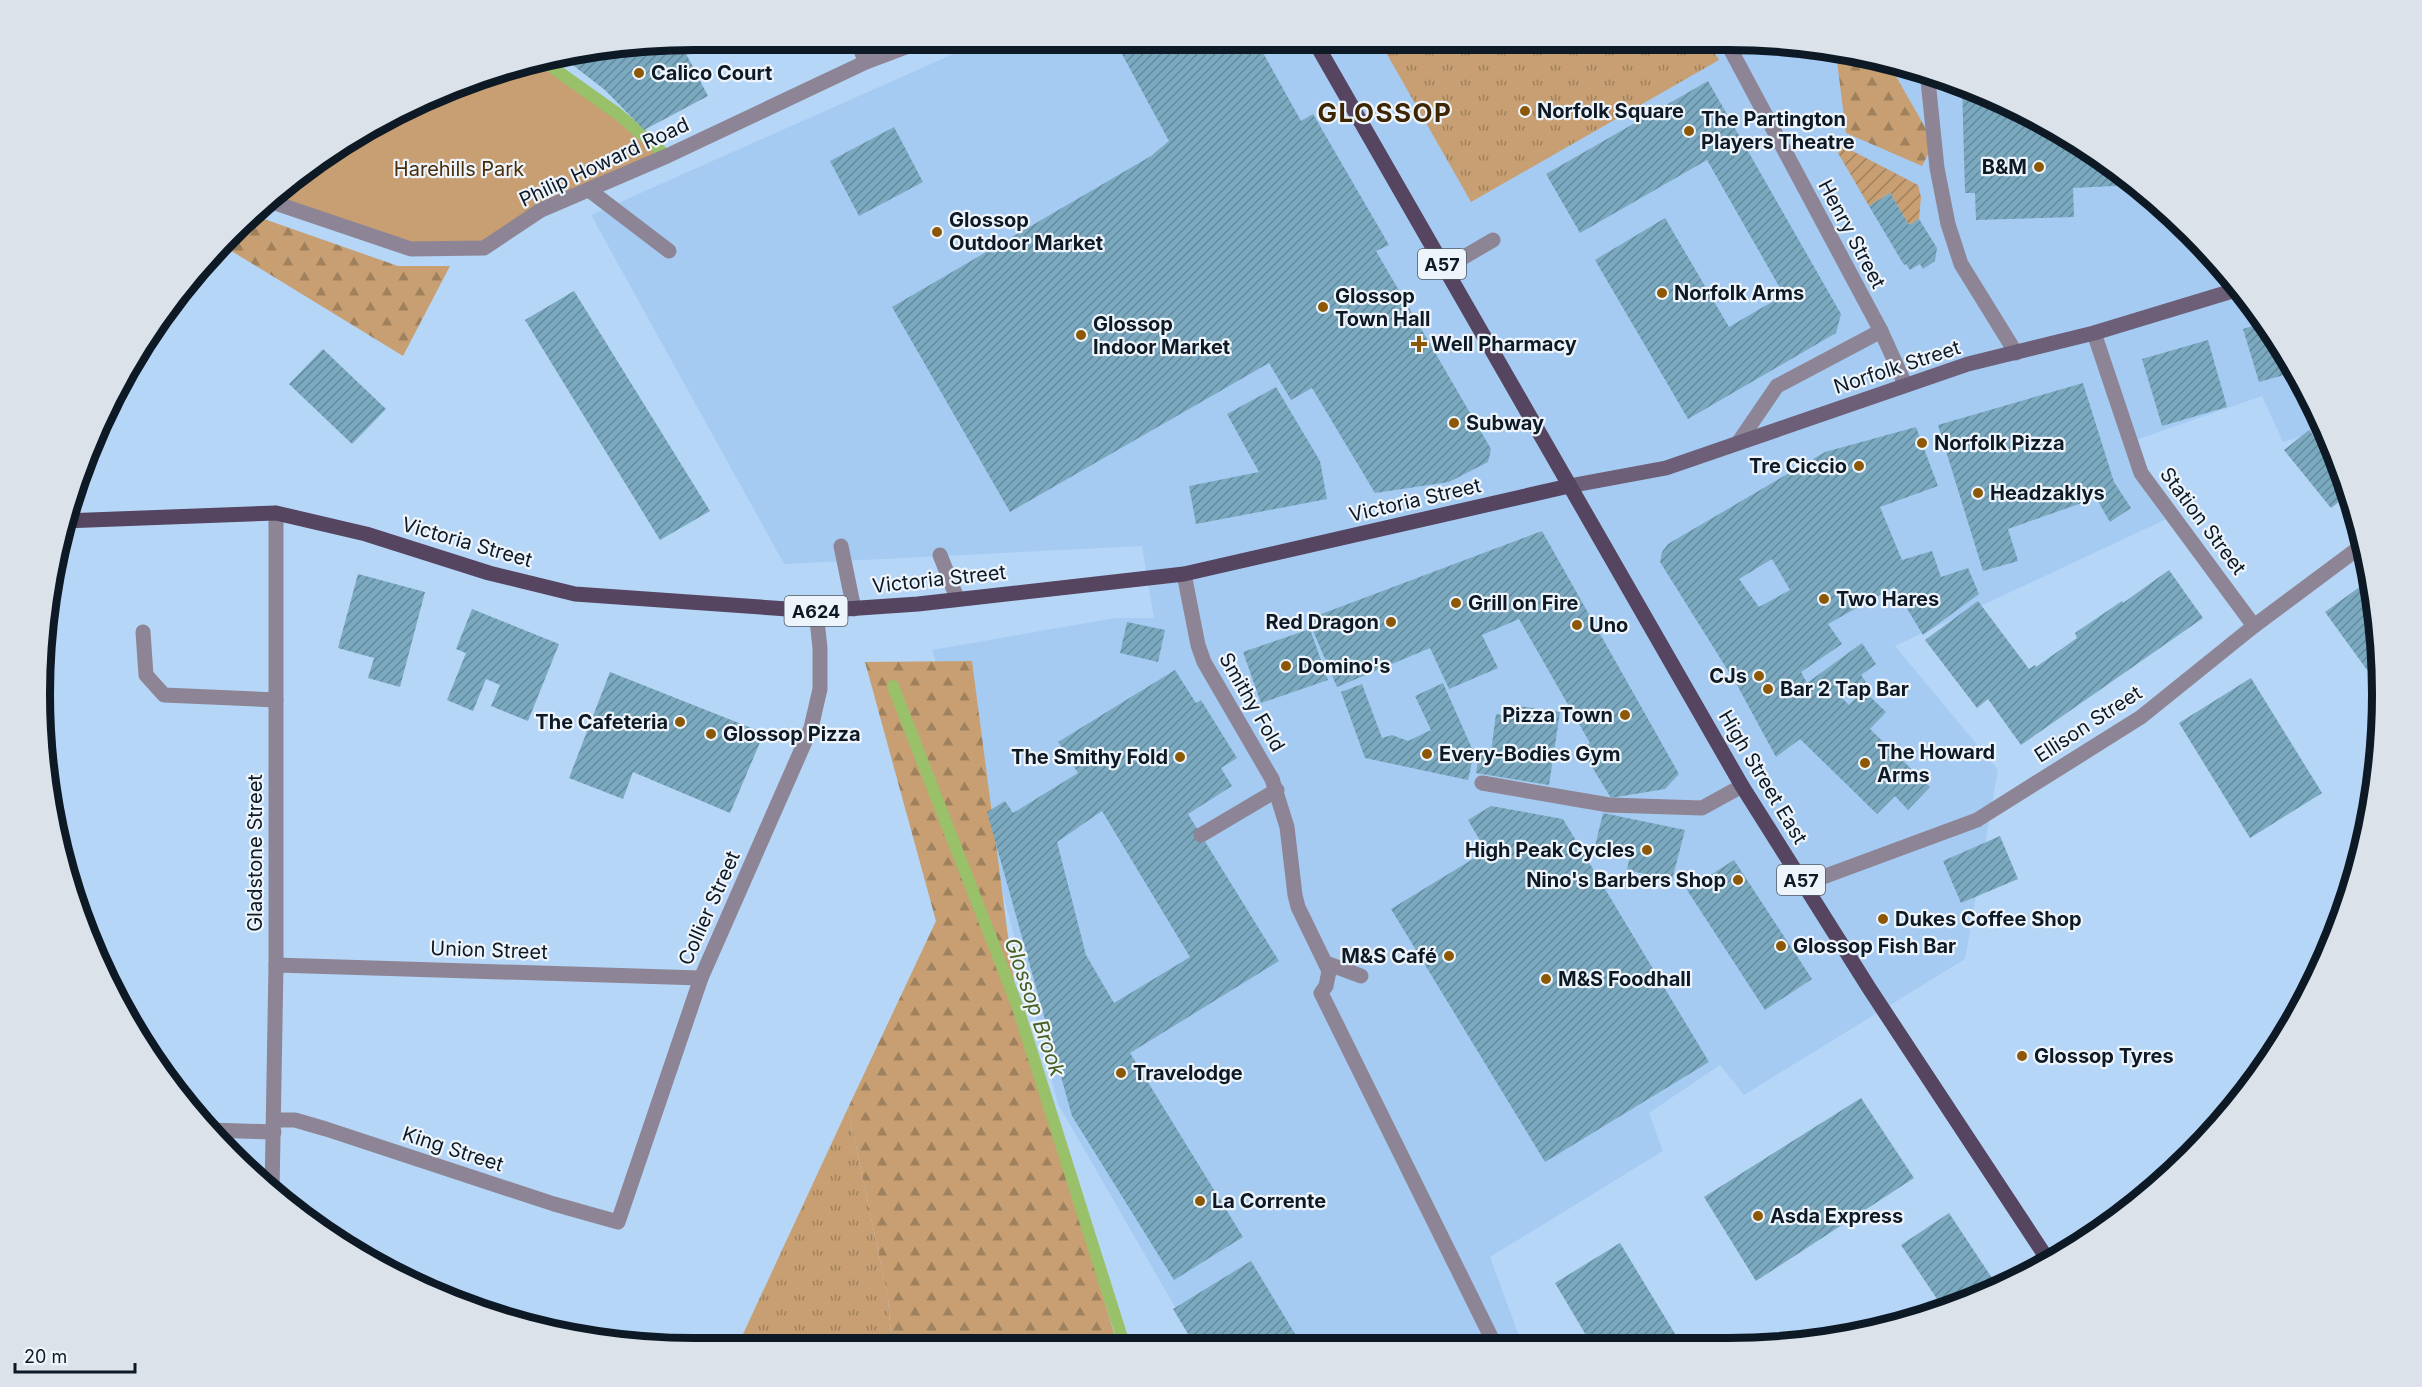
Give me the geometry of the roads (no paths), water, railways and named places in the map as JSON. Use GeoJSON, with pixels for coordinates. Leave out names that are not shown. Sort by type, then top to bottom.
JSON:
{"type":"FeatureCollection","features":[{"type":"Feature","properties":{"kind":"main road","name":"A57"},"geometry":{"type":"LineString","coordinates":[[1320,50],[1569,486]]}},
{"type":"Feature","properties":{"kind":"main road","name":"Norfolk Street"},"geometry":{"type":"LineString","coordinates":[[1569,486],[1666,468],[1968,364],[2094,333],[2231,291]]}},
{"type":"Feature","properties":{"kind":"main road","name":"Victoria Street"},"geometry":{"type":"LineString","coordinates":[[73,520],[276,513],[366,534],[489,573],[575,594],[816,611],[918,604],[1184,574],[1569,486]]}},
{"type":"Feature","properties":{"kind":"main road","name":"High Street East"},"geometry":{"type":"LineString","coordinates":[[1569,486],[1742,786],[1869,988],[2044,1254]]}},
{"type":"Feature","properties":{"kind":"street"},"geometry":{"type":"LineString","coordinates":[[861,50],[866,62]]}},
{"type":"Feature","properties":{"kind":"street","name":"Philip Howard Road"},"geometry":{"type":"LineString","coordinates":[[276,203],[411,249],[484,248],[541,210],[667,156],[866,62],[898,50]]}},
{"type":"Feature","properties":{"kind":"street","name":"Henry Street"},"geometry":{"type":"LineString","coordinates":[[1731,50],[1881,331],[1905,384]]}},
{"type":"Feature","properties":{"kind":"street"},"geometry":{"type":"LineString","coordinates":[[1928,81],[1937,168],[1948,224],[1961,264],[2016,353]]}},
{"type":"Feature","properties":{"kind":"street"},"geometry":{"type":"LineString","coordinates":[[589,190],[669,250]]}},
{"type":"Feature","properties":{"kind":"street"},"geometry":{"type":"LineString","coordinates":[[1445,268],[1493,240]]}},
{"type":"Feature","properties":{"kind":"street"},"geometry":{"type":"LineString","coordinates":[[1738,443],[1777,386],[1881,331]]}},
{"type":"Feature","properties":{"kind":"street","name":"Station Street"},"geometry":{"type":"LineString","coordinates":[[2094,333],[2141,473],[2254,626]]}},
{"type":"Feature","properties":{"kind":"street","name":"Gladstone Street"},"geometry":{"type":"LineString","coordinates":[[272,1181],[276,964],[276,513]]}},
{"type":"Feature","properties":{"kind":"street"},"geometry":{"type":"LineString","coordinates":[[841,546],[854,609]]}},
{"type":"Feature","properties":{"kind":"street","name":"Ellison Street"},"geometry":{"type":"LineString","coordinates":[[1804,884],[1977,820],[2141,717],[2254,626],[2356,550]]}},
{"type":"Feature","properties":{"kind":"street"},"geometry":{"type":"LineString","coordinates":[[940,555],[957,598]]}},
{"type":"Feature","properties":{"kind":"street","name":"Smithy Fold"},"geometry":{"type":"LineString","coordinates":[[1184,574],[1198,645],[1204,662],[1274,785],[1287,827],[1298,907],[1326,963]]}},
{"type":"Feature","properties":{"kind":"street","name":"Collier Street"},"geometry":{"type":"LineString","coordinates":[[618,1222],[701,978],[811,728],[820,689],[820,648],[816,611]]}},
{"type":"Feature","properties":{"kind":"street"},"geometry":{"type":"LineString","coordinates":[[143,632],[146,675],[164,695],[276,700]]}},
{"type":"Feature","properties":{"kind":"street"},"geometry":{"type":"LineString","coordinates":[[1482,783],[1609,805],[1702,808],[1742,786]]}},
{"type":"Feature","properties":{"kind":"street"},"geometry":{"type":"LineString","coordinates":[[1201,835],[1274,785]]}},
{"type":"Feature","properties":{"kind":"street"},"geometry":{"type":"LineString","coordinates":[[1326,963],[1361,976]]}},
{"type":"Feature","properties":{"kind":"street"},"geometry":{"type":"LineString","coordinates":[[1326,963],[1329,978],[1321,993],[1491,1337]]}},
{"type":"Feature","properties":{"kind":"street","name":"Union Street"},"geometry":{"type":"LineString","coordinates":[[276,964],[701,978]]}},
{"type":"Feature","properties":{"kind":"street","name":"King Street"},"geometry":{"type":"LineString","coordinates":[[220,1129],[274,1126],[295,1120],[554,1204],[618,1222]]}},
{"type":"Feature","properties":{"kind":"waterway","name":"Glossop Brook"},"geometry":{"type":"LineString","coordinates":[[550,66],[618,114],[667,156]]}},
{"type":"Feature","properties":{"kind":"waterway","name":"Glossop Brook"},"geometry":{"type":"LineString","coordinates":[[893,686],[1017,1005],[1122,1337]]}},
{"type":"Feature","properties":{"kind":"place","name":"Calico Court"},"geometry":{"type":"Point","coordinates":[639,73]}},
{"type":"Feature","properties":{"kind":"place","name":"Norfolk Square"},"geometry":{"type":"Point","coordinates":[1525,111]}},
{"type":"Feature","properties":{"kind":"place","name":"The Partington Players Theatre"},"geometry":{"type":"Point","coordinates":[1689,131]}},
{"type":"Feature","properties":{"kind":"place","name":"B&M"},"geometry":{"type":"Point","coordinates":[2039,167]}},
{"type":"Feature","properties":{"kind":"place","name":"Glossop Outdoor Market"},"geometry":{"type":"Point","coordinates":[937,232]}},
{"type":"Feature","properties":{"kind":"place","name":"Norfolk Arms"},"geometry":{"type":"Point","coordinates":[1662,293]}},
{"type":"Feature","properties":{"kind":"place","name":"Glossop Town Hall"},"geometry":{"type":"Point","coordinates":[1323,307]}},
{"type":"Feature","properties":{"kind":"place","name":"Glossop Indoor Market"},"geometry":{"type":"Point","coordinates":[1081,335]}},
{"type":"Feature","properties":{"kind":"place","name":"Well Pharmacy"},"geometry":{"type":"Point","coordinates":[1419,344]}},
{"type":"Feature","properties":{"kind":"place","name":"Subway"},"geometry":{"type":"Point","coordinates":[1454,423]}},
{"type":"Feature","properties":{"kind":"place","name":"Norfolk Pizza"},"geometry":{"type":"Point","coordinates":[1922,443]}},
{"type":"Feature","properties":{"kind":"place","name":"Tre Ciccio"},"geometry":{"type":"Point","coordinates":[1859,466]}},
{"type":"Feature","properties":{"kind":"place","name":"Headzaklys"},"geometry":{"type":"Point","coordinates":[1978,493]}},
{"type":"Feature","properties":{"kind":"place","name":"Two Hares"},"geometry":{"type":"Point","coordinates":[1824,599]}},
{"type":"Feature","properties":{"kind":"place","name":"Grill on Fire"},"geometry":{"type":"Point","coordinates":[1456,603]}},
{"type":"Feature","properties":{"kind":"place","name":"Red Dragon"},"geometry":{"type":"Point","coordinates":[1391,622]}},
{"type":"Feature","properties":{"kind":"place","name":"Uno"},"geometry":{"type":"Point","coordinates":[1577,625]}},
{"type":"Feature","properties":{"kind":"place","name":"Domino's"},"geometry":{"type":"Point","coordinates":[1286,666]}},
{"type":"Feature","properties":{"kind":"place","name":"CJs"},"geometry":{"type":"Point","coordinates":[1759,676]}},
{"type":"Feature","properties":{"kind":"place","name":"Bar 2 Tap Bar"},"geometry":{"type":"Point","coordinates":[1768,689]}},
{"type":"Feature","properties":{"kind":"place","name":"Pizza Town"},"geometry":{"type":"Point","coordinates":[1625,715]}},
{"type":"Feature","properties":{"kind":"place","name":"The Cafeteria"},"geometry":{"type":"Point","coordinates":[680,722]}},
{"type":"Feature","properties":{"kind":"place","name":"Glossop Pizza"},"geometry":{"type":"Point","coordinates":[711,734]}},
{"type":"Feature","properties":{"kind":"place","name":"Every-Bodies Gym"},"geometry":{"type":"Point","coordinates":[1427,754]}},
{"type":"Feature","properties":{"kind":"place","name":"The Smithy Fold"},"geometry":{"type":"Point","coordinates":[1180,757]}},
{"type":"Feature","properties":{"kind":"place","name":"The Howard Arms"},"geometry":{"type":"Point","coordinates":[1865,763]}},
{"type":"Feature","properties":{"kind":"place","name":"High Peak Cycles"},"geometry":{"type":"Point","coordinates":[1647,850]}},
{"type":"Feature","properties":{"kind":"place","name":"Nino's Barbers Shop"},"geometry":{"type":"Point","coordinates":[1738,880]}},
{"type":"Feature","properties":{"kind":"place","name":"Dukes Coffee Shop"},"geometry":{"type":"Point","coordinates":[1883,919]}},
{"type":"Feature","properties":{"kind":"place","name":"Glossop Fish Bar"},"geometry":{"type":"Point","coordinates":[1781,946]}},
{"type":"Feature","properties":{"kind":"place","name":"M&S Café"},"geometry":{"type":"Point","coordinates":[1449,956]}},
{"type":"Feature","properties":{"kind":"place","name":"M&S Foodhall"},"geometry":{"type":"Point","coordinates":[1546,979]}},
{"type":"Feature","properties":{"kind":"place","name":"Glossop Tyres"},"geometry":{"type":"Point","coordinates":[2022,1056]}},
{"type":"Feature","properties":{"kind":"place","name":"Travelodge"},"geometry":{"type":"Point","coordinates":[1121,1073]}},
{"type":"Feature","properties":{"kind":"place","name":"La Corrente"},"geometry":{"type":"Point","coordinates":[1200,1201]}},
{"type":"Feature","properties":{"kind":"place","name":"Asda Express"},"geometry":{"type":"Point","coordinates":[1758,1216]}},
{"type":"Feature","properties":{"kind":"district","name":"GLOSSOP"},"geometry":{"type":"Point","coordinates":[1385,112]}},
{"type":"Feature","properties":{"kind":"park label","name":"Harehills Park"},"geometry":{"type":"Point","coordinates":[459,169]}}]}
